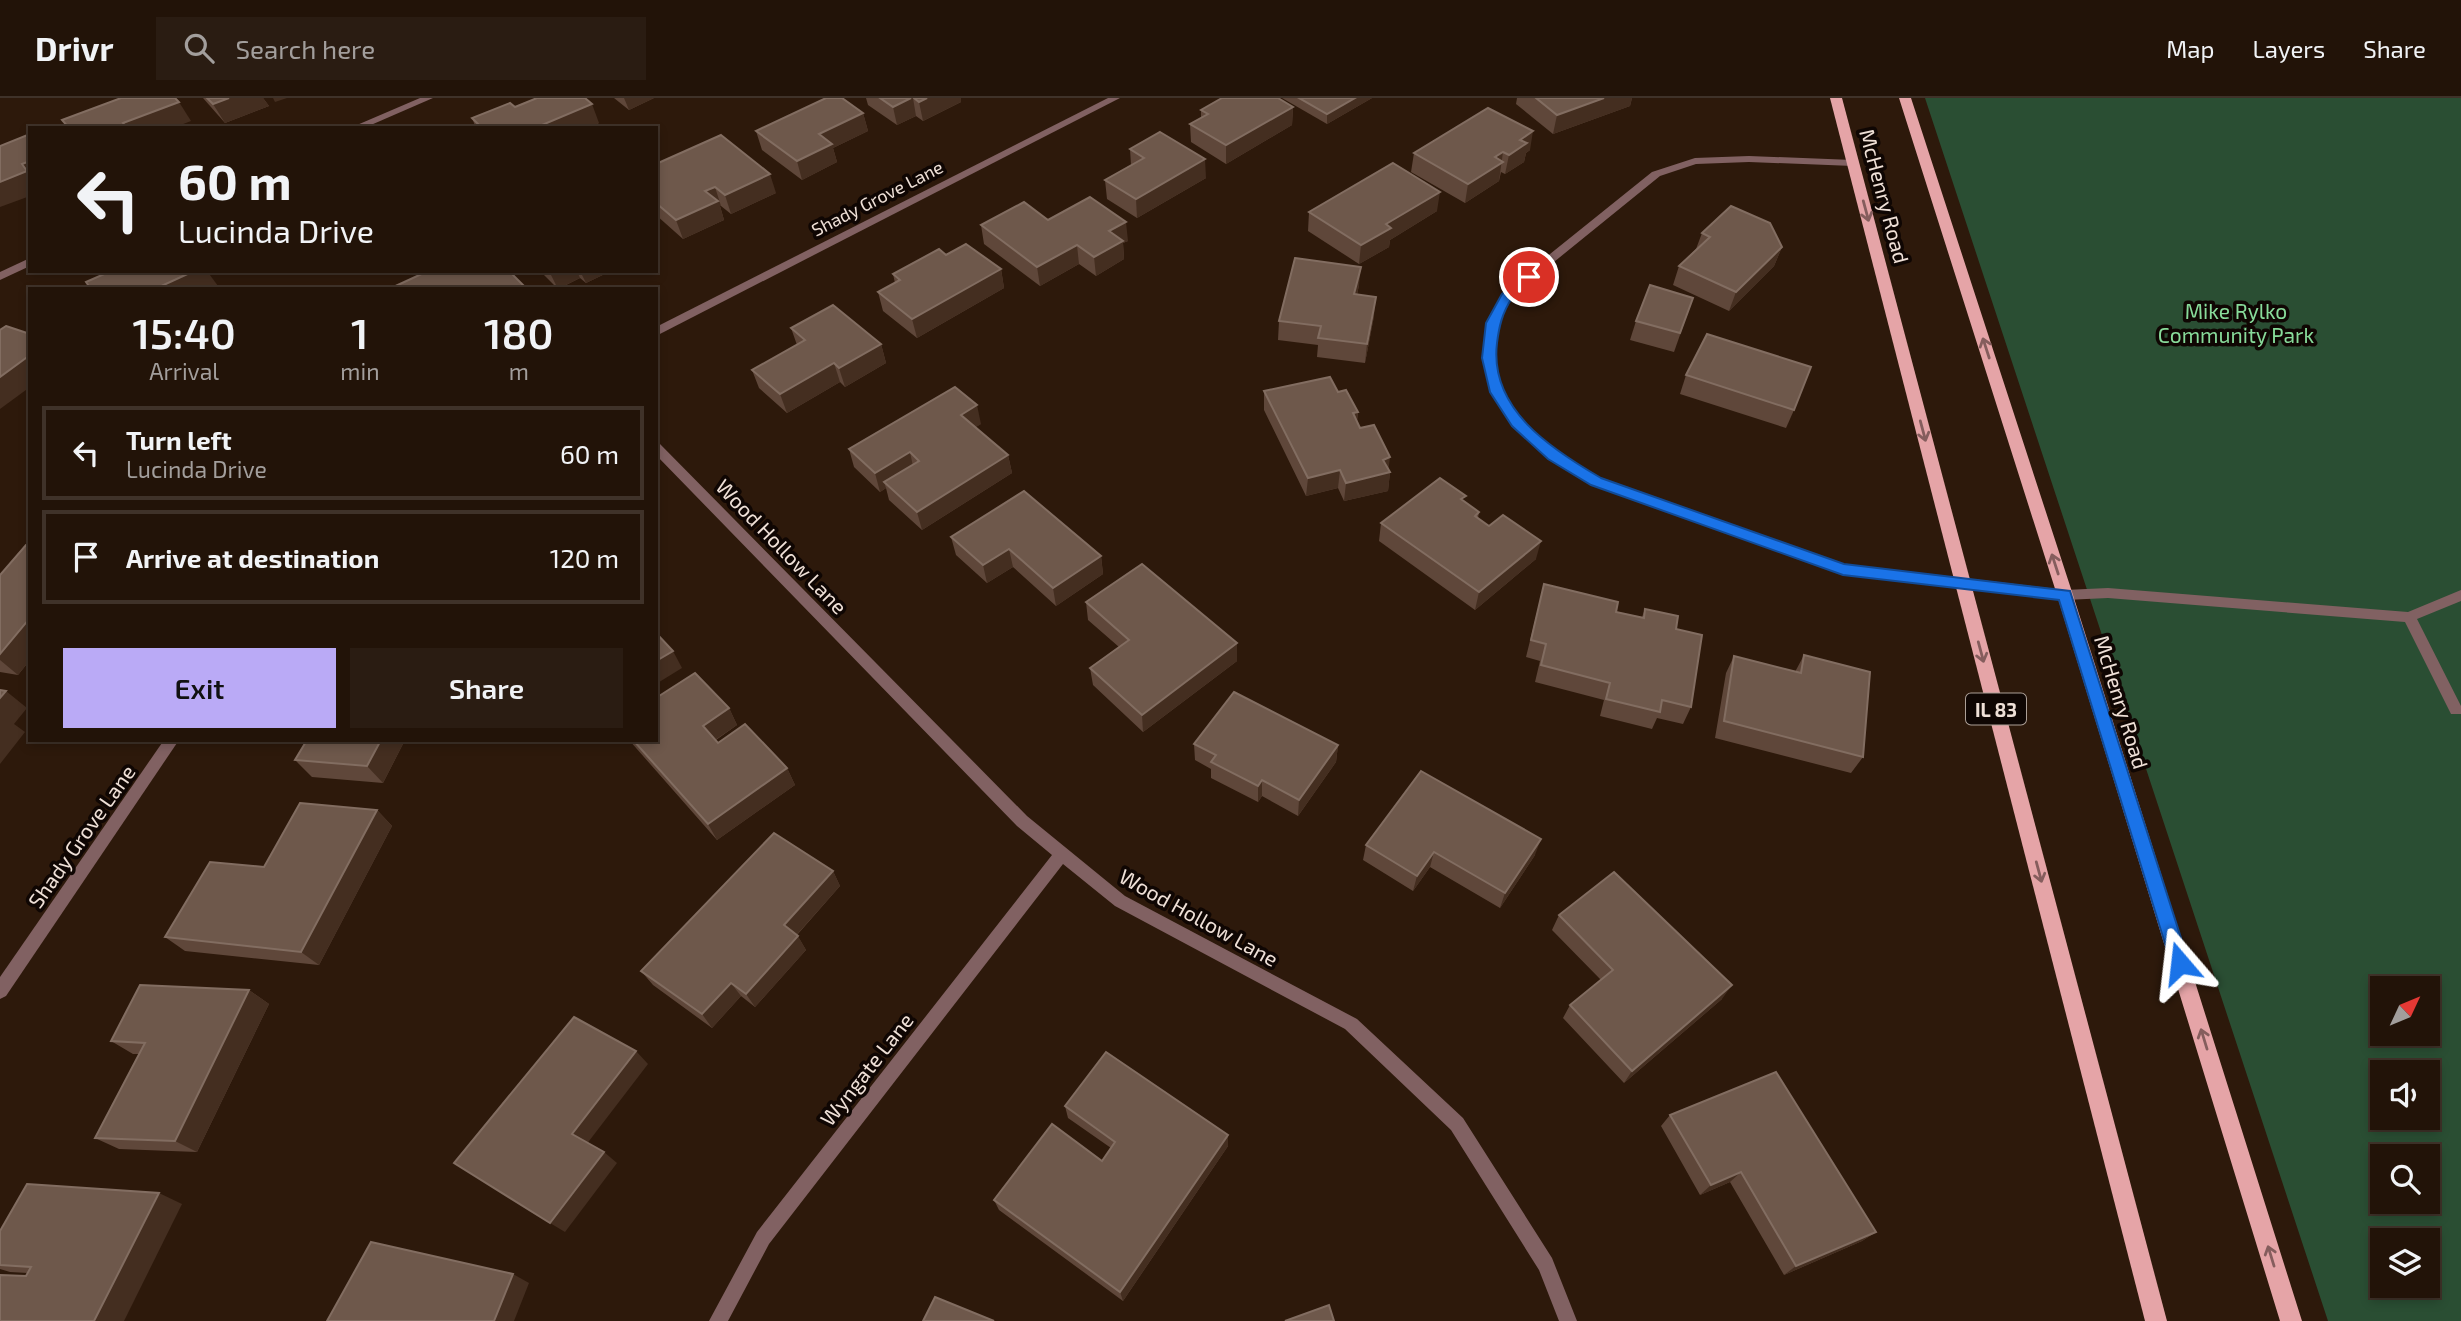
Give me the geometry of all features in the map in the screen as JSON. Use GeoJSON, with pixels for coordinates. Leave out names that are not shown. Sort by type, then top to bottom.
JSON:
{"type":"FeatureCollection","features":[{"type":"Feature","properties":{"kind":"main road","name":"McHenry Road"},"geometry":{"type":"LineString","coordinates":[[1836,98],[2156,1321]]}},
{"type":"Feature","properties":{"kind":"main road","name":"McHenry Road"},"geometry":{"type":"LineString","coordinates":[[1905,98],[2065,595],[2291,1321]]}},
{"type":"Feature","properties":{"kind":"street"},"geometry":{"type":"LineString","coordinates":[[360,126],[428,98]]}},
{"type":"Feature","properties":{"kind":"street","name":"Shady Grove Lane"},"geometry":{"type":"LineString","coordinates":[[658,331],[1115,98]]}},
{"type":"Feature","properties":{"kind":"street"},"geometry":{"type":"LineString","coordinates":[[1853,163],[1749,159],[1695,162],[1656,174],[1508,294],[1493,323],[1489,358],[1495,389],[1517,422],[1553,456],[1596,482],[1843,569],[2065,595],[2108,593],[2409,617],[2461,595]]}},
{"type":"Feature","properties":{"kind":"street"},"geometry":{"type":"LineString","coordinates":[[0,277],[28,262]]}},
{"type":"Feature","properties":{"kind":"street","name":"Wood Hollow Lane"},"geometry":{"type":"LineString","coordinates":[[658,449],[1013,811],[1062,854],[1120,901],[1351,1024],[1457,1124],[1546,1264],[1568,1321]]}},
{"type":"Feature","properties":{"kind":"street"},"geometry":{"type":"LineString","coordinates":[[2409,617],[2456,710]]}},
{"type":"Feature","properties":{"kind":"street","name":"Shady Grove Lane"},"geometry":{"type":"LineString","coordinates":[[0,991],[171,742]]}},
{"type":"Feature","properties":{"kind":"street","name":"Wyngate Lane"},"geometry":{"type":"LineString","coordinates":[[718,1321],[763,1238],[1062,854]]}},
{"type":"Feature","properties":{"kind":"green space","name":"Mike Rylko Community Park"},"geometry":{"type":"Polygon","coordinates":[[[1925,98],[2461,98],[2461,1321],[2328,1321],[1925,98]]]}},
{"type":"Feature","properties":{"kind":"building"},"geometry":{"type":"Polygon","coordinates":[[[121,98],[175,98],[179,102],[123,123],[125,126],[67,126],[62,120],[121,98]]]}},
{"type":"Feature","properties":{"kind":"building"},"geometry":{"type":"Polygon","coordinates":[[[207,98],[229,98],[213,104],[207,98]]]}},
{"type":"Feature","properties":{"kind":"building"},"geometry":{"type":"Polygon","coordinates":[[[537,98],[585,98],[592,104],[540,126],[480,126],[472,118],[510,103],[515,107],[537,98]]]}},
{"type":"Feature","properties":{"kind":"building"},"geometry":{"type":"Polygon","coordinates":[[[826,98],[842,98],[863,113],[819,134],[832,144],[797,161],[756,131],[826,98]]]}},
{"type":"Feature","properties":{"kind":"building"},"geometry":{"type":"Polygon","coordinates":[[[880,98],[911,98],[893,107],[880,98]]]}},
{"type":"Feature","properties":{"kind":"building"},"geometry":{"type":"Polygon","coordinates":[[[1222,98],[1278,98],[1293,107],[1226,145],[1190,124],[1208,114],[1201,110],[1222,98]]]}},
{"type":"Feature","properties":{"kind":"building"},"geometry":{"type":"Polygon","coordinates":[[[1299,98],[1355,98],[1327,114],[1299,98]]]}},
{"type":"Feature","properties":{"kind":"building"},"geometry":{"type":"Polygon","coordinates":[[[1536,98],[1604,98],[1557,115],[1536,98]]]}},
{"type":"Feature","properties":{"kind":"building"},"geometry":{"type":"Polygon","coordinates":[[[1488,108],[1533,131],[1520,140],[1527,143],[1509,155],[1503,152],[1495,157],[1503,162],[1468,184],[1414,153],[1488,108]]]}},
{"type":"Feature","properties":{"kind":"building"},"geometry":{"type":"Polygon","coordinates":[[[1160,132],[1205,159],[1136,199],[1105,180],[1144,158],[1130,149],[1160,132]]]}},
{"type":"Feature","properties":{"kind":"building"},"geometry":{"type":"Polygon","coordinates":[[[28,135],[28,162],[22,164],[27,171],[0,182],[0,146],[28,135]]]}},
{"type":"Feature","properties":{"kind":"building"},"geometry":{"type":"Polygon","coordinates":[[[721,135],[770,174],[725,195],[715,187],[705,191],[718,201],[676,220],[658,205],[658,163],[721,135]]]}},
{"type":"Feature","properties":{"kind":"building"},"geometry":{"type":"Polygon","coordinates":[[[1393,163],[1440,192],[1386,224],[1391,228],[1361,245],[1309,212],[1393,163]]]}},
{"type":"Feature","properties":{"kind":"building"},"geometry":{"type":"Polygon","coordinates":[[[1090,197],[1126,222],[1109,231],[1123,241],[1094,257],[1077,245],[1037,267],[981,225],[1024,202],[1048,220],[1090,197]]]}},
{"type":"Feature","properties":{"kind":"building"},"geometry":{"type":"Polygon","coordinates":[[[1731,206],[1770,223],[1782,247],[1736,292],[1679,266],[1710,237],[1702,233],[1731,206]]]}},
{"type":"Feature","properties":{"kind":"building"},"geometry":{"type":"Polygon","coordinates":[[[966,244],[1001,269],[912,319],[878,292],[900,280],[893,274],[939,249],[946,255],[966,244]]]}},
{"type":"Feature","properties":{"kind":"building"},"geometry":{"type":"Polygon","coordinates":[[[1295,258],[1361,267],[1354,294],[1376,297],[1367,344],[1318,338],[1321,326],[1279,321],[1295,258]]]}},
{"type":"Feature","properties":{"kind":"building"},"geometry":{"type":"Polygon","coordinates":[[[106,273],[190,273],[159,287],[90,287],[86,282],[106,273]]]}},
{"type":"Feature","properties":{"kind":"building"},"geometry":{"type":"Polygon","coordinates":[[[424,273],[511,273],[525,287],[393,287],[424,273]]]}},
{"type":"Feature","properties":{"kind":"building"},"geometry":{"type":"Polygon","coordinates":[[[1650,285],[1693,298],[1680,333],[1636,321],[1650,285]]]}},
{"type":"Feature","properties":{"kind":"building"},"geometry":{"type":"Polygon","coordinates":[[[833,305],[881,344],[839,368],[834,363],[780,394],[752,370],[805,340],[791,328],[833,305]]]}},
{"type":"Feature","properties":{"kind":"building"},"geometry":{"type":"Polygon","coordinates":[[[6,326],[28,333],[28,356],[0,377],[0,330],[6,326]]]}},
{"type":"Feature","properties":{"kind":"building"},"geometry":{"type":"Polygon","coordinates":[[[1707,334],[1811,367],[1794,410],[1686,375],[1707,334]]]}},
{"type":"Feature","properties":{"kind":"building"},"geometry":{"type":"Polygon","coordinates":[[[1330,377],[1338,392],[1346,390],[1358,412],[1353,413],[1360,428],[1374,425],[1390,457],[1383,460],[1390,472],[1346,483],[1340,470],[1308,478],[1264,391],[1330,377]]]}},
{"type":"Feature","properties":{"kind":"building"},"geometry":{"type":"Polygon","coordinates":[[[955,387],[977,405],[961,415],[1008,455],[917,512],[884,482],[919,461],[910,452],[875,473],[849,449],[955,387]]]}},
{"type":"Feature","properties":{"kind":"building"},"geometry":{"type":"Polygon","coordinates":[[[1440,478],[1466,496],[1461,499],[1479,512],[1475,516],[1489,526],[1503,515],[1541,541],[1479,592],[1381,523],[1440,478]]]}},
{"type":"Feature","properties":{"kind":"building"},"geometry":{"type":"Polygon","coordinates":[[[1024,491],[1101,556],[1053,588],[1009,549],[983,565],[951,537],[1024,491]]]}},
{"type":"Feature","properties":{"kind":"building"},"geometry":{"type":"Polygon","coordinates":[[[28,545],[28,620],[0,654],[0,575],[28,545]]]}},
{"type":"Feature","properties":{"kind":"building"},"geometry":{"type":"Polygon","coordinates":[[[1142,564],[1237,643],[1142,715],[1090,668],[1129,640],[1086,602],[1142,564]]]}},
{"type":"Feature","properties":{"kind":"building"},"geometry":{"type":"Polygon","coordinates":[[[1544,584],[1618,602],[1616,612],[1644,618],[1645,609],[1678,616],[1676,629],[1702,635],[1691,707],[1662,700],[1660,712],[1606,699],[1610,683],[1541,665],[1546,644],[1531,640],[1544,584]]]}},
{"type":"Feature","properties":{"kind":"building"},"geometry":{"type":"Polygon","coordinates":[[[658,635],[673,651],[658,660],[658,635]]]}},
{"type":"Feature","properties":{"kind":"building"},"geometry":{"type":"Polygon","coordinates":[[[1804,655],[1870,672],[1863,757],[1724,721],[1734,656],[1801,673],[1804,655]]]}},
{"type":"Feature","properties":{"kind":"building"},"geometry":{"type":"Polygon","coordinates":[[[695,673],[729,708],[703,726],[718,743],[745,724],[787,768],[708,824],[635,742],[658,742],[658,697],[695,673]]]}},
{"type":"Feature","properties":{"kind":"building"},"geometry":{"type":"Polygon","coordinates":[[[1234,692],[1338,745],[1299,800],[1262,780],[1258,786],[1211,762],[1216,755],[1194,744],[1234,692]]]}},
{"type":"Feature","properties":{"kind":"building"},"geometry":{"type":"Polygon","coordinates":[[[306,742],[380,742],[367,766],[295,760],[306,742]]]}},
{"type":"Feature","properties":{"kind":"building"},"geometry":{"type":"Polygon","coordinates":[[[1421,771],[1541,839],[1505,893],[1434,852],[1417,876],[1366,845],[1421,771]]]}},
{"type":"Feature","properties":{"kind":"building"},"geometry":{"type":"Polygon","coordinates":[[[300,803],[377,810],[301,952],[165,937],[210,862],[264,867],[300,803]]]}},
{"type":"Feature","properties":{"kind":"building"},"geometry":{"type":"Polygon","coordinates":[[[774,833],[833,871],[784,925],[798,936],[746,994],[731,983],[702,1014],[641,971],[774,833]]]}},
{"type":"Feature","properties":{"kind":"building"},"geometry":{"type":"Polygon","coordinates":[[[1614,872],[1732,985],[1632,1071],[1570,1005],[1613,970],[1559,915],[1614,872]]]}},
{"type":"Feature","properties":{"kind":"building"},"geometry":{"type":"Polygon","coordinates":[[[140,985],[249,990],[175,1141],[95,1138],[145,1043],[111,1041],[140,985]]]}},
{"type":"Feature","properties":{"kind":"building"},"geometry":{"type":"Polygon","coordinates":[[[574,1017],[636,1051],[572,1134],[604,1152],[550,1223],[454,1163],[574,1017]]]}},
{"type":"Feature","properties":{"kind":"building"},"geometry":{"type":"Polygon","coordinates":[[[1106,1052],[1228,1135],[1120,1292],[994,1200],[1052,1124],[1102,1161],[1115,1142],[1065,1106],[1106,1052]]]}},
{"type":"Feature","properties":{"kind":"building"},"geometry":{"type":"Polygon","coordinates":[[[1776,1072],[1876,1232],[1796,1266],[1741,1172],[1711,1185],[1670,1115],[1776,1072]]]}},
{"type":"Feature","properties":{"kind":"building"},"geometry":{"type":"Polygon","coordinates":[[[27,1184],[159,1193],[94,1321],[0,1321],[0,1275],[26,1276],[31,1267],[0,1265],[0,1231],[27,1184]]]}},
{"type":"Feature","properties":{"kind":"building"},"geometry":{"type":"Polygon","coordinates":[[[371,1242],[513,1274],[494,1321],[327,1321],[371,1242]]]}},
{"type":"Feature","properties":{"kind":"building"},"geometry":{"type":"Polygon","coordinates":[[[935,1297],[994,1321],[923,1321],[935,1297]]]}},
{"type":"Feature","properties":{"kind":"building"},"geometry":{"type":"Polygon","coordinates":[[[1329,1305],[1334,1321],[1285,1321],[1329,1305]]]}},
{"type":"Feature","properties":{"kind":"route"},"geometry":{"type":"LineString","coordinates":[[1529,277],[1508,294],[1493,323],[1489,358],[1495,389],[1517,422],[1553,456],[1596,482],[1843,569],[2065,595],[2180,963]]}}]}
